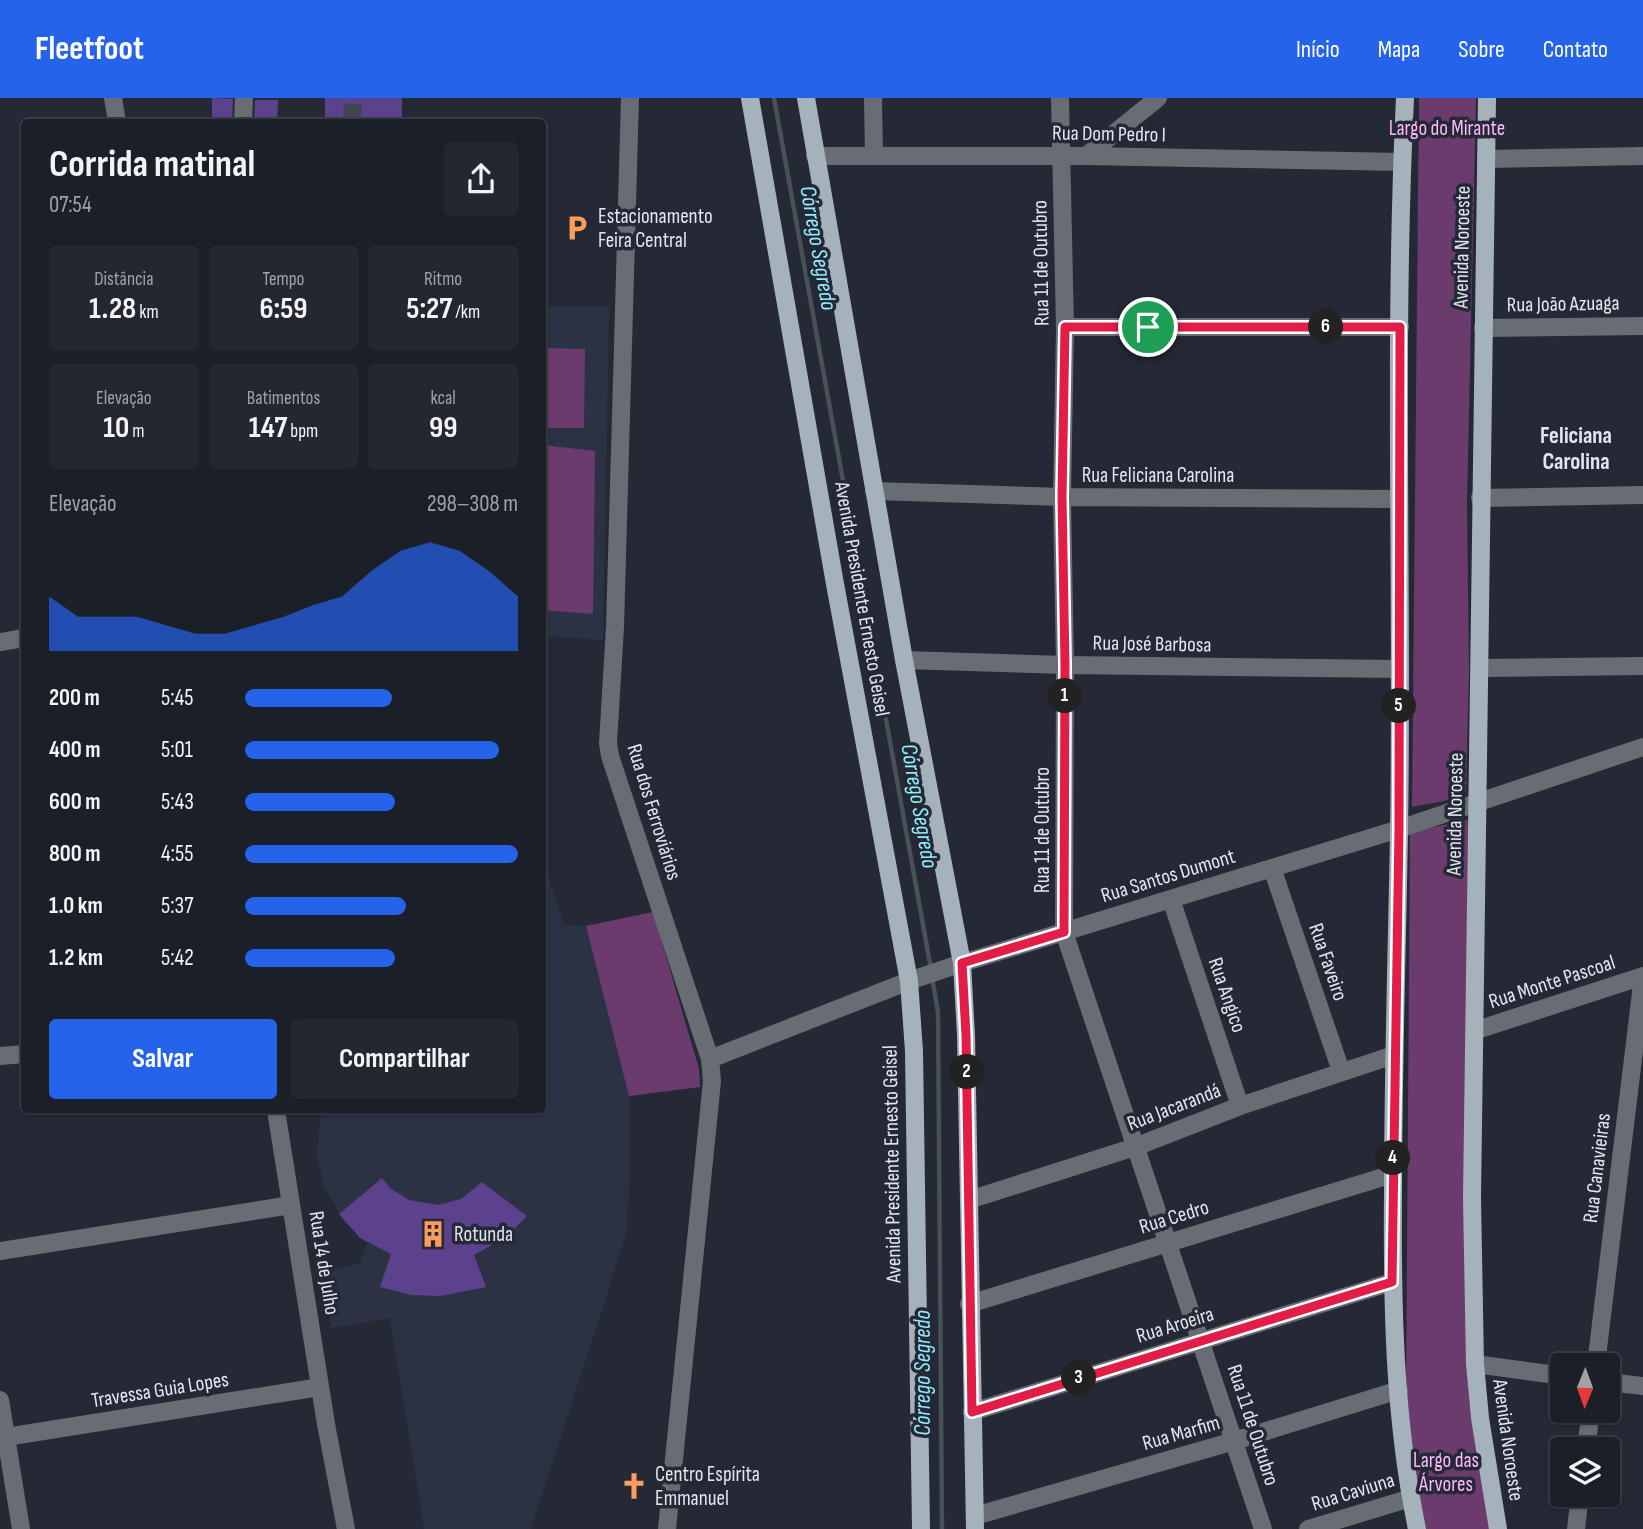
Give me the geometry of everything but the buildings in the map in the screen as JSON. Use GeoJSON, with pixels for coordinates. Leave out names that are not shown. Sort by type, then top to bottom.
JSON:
{"type":"FeatureCollection","features":[{"type":"Feature","properties":{"kind":"main road","name":"Avenida Presidente Ernesto Geisel"},"geometry":{"type":"LineString","coordinates":[[750,98],[833,571],[912,980],[921,1529]]}},
{"type":"Feature","properties":{"kind":"main road","name":"Avenida Presidente Ernesto Geisel"},"geometry":{"type":"LineString","coordinates":[[806,98],[904,660],[961,963],[966,1035],[975,1523]]}},
{"type":"Feature","properties":{"kind":"main road"},"geometry":{"type":"LineString","coordinates":[[1405,98],[1400,327],[1399,829],[1392,1282],[1398,1390],[1410,1498],[1417,1529]]}},
{"type":"Feature","properties":{"kind":"main road","name":"Avenida Noroeste"},"geometry":{"type":"LineString","coordinates":[[1487,98],[1472,1198],[1475,1364],[1480,1418],[1498,1529]]}},
{"type":"Feature","properties":{"kind":"street"},"geometry":{"type":"LineString","coordinates":[[113,98],[116,119]]}},
{"type":"Feature","properties":{"kind":"street"},"geometry":{"type":"LineString","coordinates":[[243,119],[244,98]]}},
{"type":"Feature","properties":{"kind":"street","name":"Rua dos Ferroviários"},"geometry":{"type":"LineString","coordinates":[[630,98],[615,627],[608,743],[710,1059],[712,1081],[667,1529]]}},
{"type":"Feature","properties":{"kind":"street"},"geometry":{"type":"LineString","coordinates":[[873,98],[874,156]]}},
{"type":"Feature","properties":{"kind":"street","name":"Rua 11 de Outubro"},"geometry":{"type":"LineString","coordinates":[[1060,98],[1065,327],[1062,497],[1065,665],[1064,932],[1263,1529]]}},
{"type":"Feature","properties":{"kind":"street"},"geometry":{"type":"LineString","coordinates":[[1086,156],[1158,98]]}},
{"type":"Feature","properties":{"kind":"street","name":"Rua Dom Pedro I"},"geometry":{"type":"LineString","coordinates":[[815,156],[1086,156],[1402,162]]}},
{"type":"Feature","properties":{"kind":"street"},"geometry":{"type":"LineString","coordinates":[[1486,159],[1643,156]]}},
{"type":"Feature","properties":{"kind":"street","name":"Rua João Azuaga"},"geometry":{"type":"LineString","coordinates":[[1483,328],[1643,326]]}},
{"type":"Feature","properties":{"kind":"street"},"geometry":{"type":"LineString","coordinates":[[1065,327],[1400,327]]}},
{"type":"Feature","properties":{"kind":"street","name":"Rua Feliciana Carolina"},"geometry":{"type":"LineString","coordinates":[[874,491],[1062,497],[1399,499]]}},
{"type":"Feature","properties":{"kind":"street"},"geometry":{"type":"LineString","coordinates":[[1480,498],[1643,495]]}},
{"type":"Feature","properties":{"kind":"street"},"geometry":{"type":"LineString","coordinates":[[0,642],[21,638]]}},
{"type":"Feature","properties":{"kind":"street","name":"Rua José Barbosa"},"geometry":{"type":"LineString","coordinates":[[904,660],[1399,669]]}},
{"type":"Feature","properties":{"kind":"street"},"geometry":{"type":"LineString","coordinates":[[1480,668],[1643,666]]}},
{"type":"Feature","properties":{"kind":"street","name":"Rua Santos Dumont"},"geometry":{"type":"LineString","coordinates":[[710,1059],[961,963],[1399,829],[1643,747]]}},
{"type":"Feature","properties":{"kind":"street","name":"Rua Faveiro"},"geometry":{"type":"LineString","coordinates":[[1272,868],[1341,1071]]}},
{"type":"Feature","properties":{"kind":"street","name":"Rua Angico"},"geometry":{"type":"LineString","coordinates":[[1171,899],[1240,1106]]}},
{"type":"Feature","properties":{"kind":"street","name":"Rua Monte Pascoal"},"geometry":{"type":"LineString","coordinates":[[1474,1031],[1643,976]]}},
{"type":"Feature","properties":{"kind":"street","name":"Rua Canavieiras"},"geometry":{"type":"LineString","coordinates":[[1598,1353],[1643,976]]}},
{"type":"Feature","properties":{"kind":"street"},"geometry":{"type":"LineString","coordinates":[[0,1056],[21,1054]]}},
{"type":"Feature","properties":{"kind":"street","name":"Rua Jacarandá"},"geometry":{"type":"LineString","coordinates":[[969,1200],[1135,1147],[1240,1106],[1394,1055]]}},
{"type":"Feature","properties":{"kind":"street","name":"Rua 14 de Julho"},"geometry":{"type":"LineString","coordinates":[[276,1113],[326,1424],[346,1529]]}},
{"type":"Feature","properties":{"kind":"street","name":"Rua Cedro"},"geometry":{"type":"LineString","coordinates":[[969,1304],[1393,1174]]}},
{"type":"Feature","properties":{"kind":"street"},"geometry":{"type":"LineString","coordinates":[[0,1251],[291,1205]]}},
{"type":"Feature","properties":{"kind":"street","name":"Rua Aroeira"},"geometry":{"type":"LineString","coordinates":[[972,1412],[1392,1282]]}},
{"type":"Feature","properties":{"kind":"street"},"geometry":{"type":"LineString","coordinates":[[1475,1364],[1550,1374]]}},
{"type":"Feature","properties":{"kind":"street"},"geometry":{"type":"LineString","coordinates":[[1620,1383],[1643,1386]]}},
{"type":"Feature","properties":{"kind":"street","name":"Travessa Guia Lopes"},"geometry":{"type":"LineString","coordinates":[[6,1437],[320,1387]]}},
{"type":"Feature","properties":{"kind":"street","name":"Rua Marfim"},"geometry":{"type":"LineString","coordinates":[[975,1523],[1398,1390]]}},
{"type":"Feature","properties":{"kind":"street"},"geometry":{"type":"LineString","coordinates":[[0,1400],[6,1437],[5,1459],[21,1529]]}},
{"type":"Feature","properties":{"kind":"street","name":"Rua 14 de Julho"},"geometry":{"type":"LineString","coordinates":[[326,1424],[335,1529]]}},
{"type":"Feature","properties":{"kind":"street","name":"Rua Caviuna"},"geometry":{"type":"LineString","coordinates":[[1308,1529],[1410,1498]]}},
{"type":"Feature","properties":{"kind":"street"},"geometry":{"type":"LineString","coordinates":[[1576,1529],[1579,1507]]}},
{"type":"Feature","properties":{"kind":"shaded area"},"geometry":{"type":"Polygon","coordinates":[[[546,307],[609,307],[603,640],[546,636],[546,307]]]}},
{"type":"Feature","properties":{"kind":"shaded area"},"geometry":{"type":"Polygon","coordinates":[[[546,872],[564,925],[586,926],[653,912],[699,1069],[700,1087],[629,1096],[627,1232],[531,1529],[424,1529],[390,1318],[331,1328],[323,1270],[359,1264],[367,1243],[345,1223],[324,1187],[317,1154],[322,1113],[546,1113],[546,872]]]}},
{"type":"Feature","properties":{"kind":"green space","name":"Largo do Mirante"},"geometry":{"type":"Polygon","coordinates":[[[1419,98],[1476,98],[1467,503],[1469,671],[1466,791],[1444,801],[1412,807],[1419,98]]]}},
{"type":"Feature","properties":{"kind":"green space"},"geometry":{"type":"Polygon","coordinates":[[[546,348],[585,349],[584,428],[546,428],[546,348]]]}},
{"type":"Feature","properties":{"kind":"green space"},"geometry":{"type":"Polygon","coordinates":[[[546,445],[595,451],[593,614],[546,610],[546,445]]]}},
{"type":"Feature","properties":{"kind":"green space","name":"Largo das Árvores"},"geometry":{"type":"Polygon","coordinates":[[[1468,820],[1466,1363],[1471,1418],[1490,1529],[1426,1529],[1418,1498],[1406,1398],[1410,834],[1468,820]]]}},
{"type":"Feature","properties":{"kind":"green space"},"geometry":{"type":"Polygon","coordinates":[[[653,912],[699,1069],[700,1087],[629,1096],[586,926],[653,912]]]}},
{"type":"Feature","properties":{"kind":"waterway","name":"Córrego Segredo"},"geometry":{"type":"LineString","coordinates":[[774,98],[931,969]]}},
{"type":"Feature","properties":{"kind":"waterway","name":"Córrego Segredo"},"geometry":{"type":"LineString","coordinates":[[932,977],[938,1012],[942,1529]]}},
{"type":"Feature","properties":{"kind":"tunnel"},"geometry":{"type":"LineString","coordinates":[[352,119],[353,98]]}},
{"type":"Feature","properties":{"kind":"place","name":"Estacionamento Feira Central"},"geometry":{"type":"Point","coordinates":[577,228]}},
{"type":"Feature","properties":{"kind":"place","name":"Rotunda"},"geometry":{"type":"Point","coordinates":[433,1234]}},
{"type":"Feature","properties":{"kind":"place","name":"Centro Espírita Emmanuel"},"geometry":{"type":"Point","coordinates":[634,1486]}},
{"type":"Feature","properties":{"kind":"district","name":"Feliciana Carolina"},"geometry":{"type":"Point","coordinates":[1576,449]}},
{"type":"Feature","properties":{"kind":"route"},"geometry":{"type":"LineString","coordinates":[[1065,327],[1148,327],[1400,327],[1399,829],[1392,1282],[972,1412],[966,1035],[962,963],[1064,932],[1065,665],[1062,497],[1065,327]]}}]}
